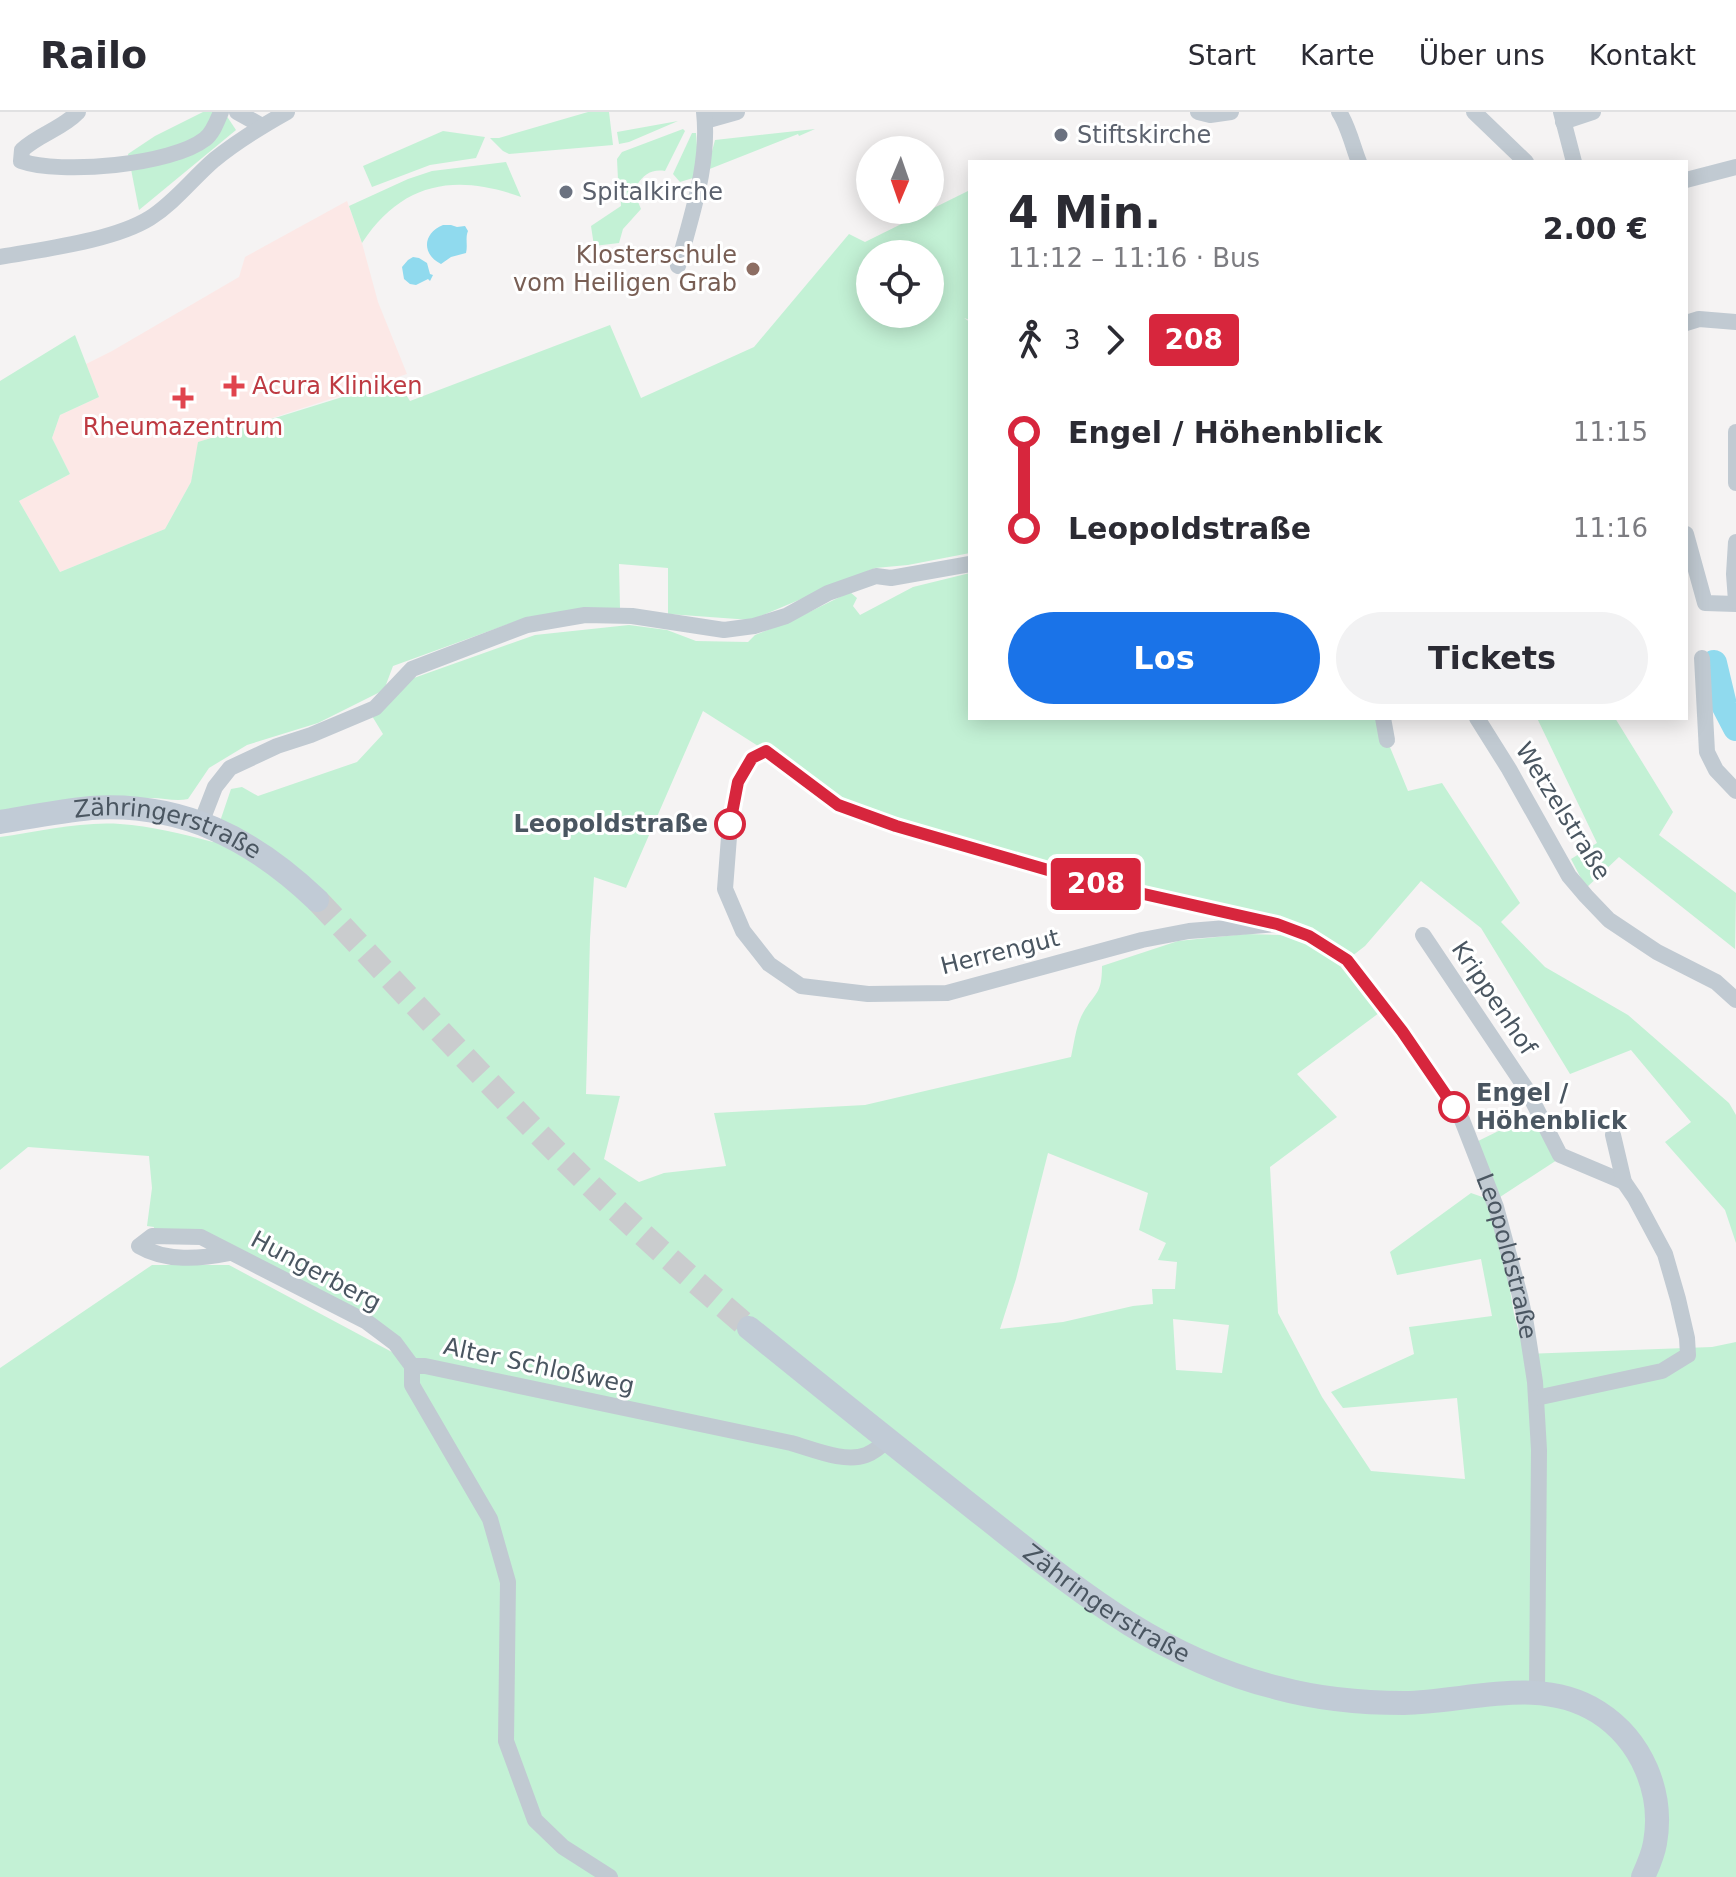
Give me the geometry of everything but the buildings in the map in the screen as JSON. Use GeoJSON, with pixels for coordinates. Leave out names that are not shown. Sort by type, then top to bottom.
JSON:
{"type":"FeatureCollection","features":[{"type":"Feature","properties":{"kind":"main road","name":"Zähringerstraße"},"geometry":{"type":"LineString","coordinates":[[0,822],[67,811],[119,808],[161,813],[201,823],[245,843],[268,858],[317,900]]}},
{"type":"Feature","properties":{"kind":"main road","name":"Zähringerstraße"},"geometry":{"type":"LineString","coordinates":[[749,1328],[1092,1601],[1164,1645],[1220,1671],[1280,1689],[1372,1702],[1434,1702],[1537,1692]]}},
{"type":"Feature","properties":{"kind":"main road"},"geometry":{"type":"LineString","coordinates":[[1537,1692],[1570,1698],[1600,1713],[1625,1735],[1640,1755],[1650,1778],[1657,1811],[1655,1844],[1643,1877]]}},
{"type":"Feature","properties":{"kind":"street"},"geometry":{"type":"LineString","coordinates":[[78,112],[64,125],[33,139],[22,150],[21,161],[31,165],[81,167],[134,163],[187,150],[208,137],[221,112]]}},
{"type":"Feature","properties":{"kind":"street"},"geometry":{"type":"LineString","coordinates":[[237,112],[262,126]]}},
{"type":"Feature","properties":{"kind":"street"},"geometry":{"type":"LineString","coordinates":[[0,257],[83,241],[124,230],[148,219],[178,197],[214,161],[287,112]]}},
{"type":"Feature","properties":{"kind":"street"},"geometry":{"type":"LineString","coordinates":[[678,266],[700,179],[705,117],[737,112]]}},
{"type":"Feature","properties":{"kind":"street"},"geometry":{"type":"LineString","coordinates":[[1204,114],[1231,112]]}},
{"type":"Feature","properties":{"kind":"street"},"geometry":{"type":"LineString","coordinates":[[1339,112],[1358,160]]}},
{"type":"Feature","properties":{"kind":"street"},"geometry":{"type":"LineString","coordinates":[[1474,112],[1524,160]]}},
{"type":"Feature","properties":{"kind":"street"},"geometry":{"type":"LineString","coordinates":[[1573,160],[1562,117],[1593,112]]}},
{"type":"Feature","properties":{"kind":"street"},"geometry":{"type":"LineString","coordinates":[[1688,179],[1736,167]]}},
{"type":"Feature","properties":{"kind":"street"},"geometry":{"type":"LineString","coordinates":[[1688,322],[1699,319],[1736,322]]}},
{"type":"Feature","properties":{"kind":"street"},"geometry":{"type":"LineString","coordinates":[[1736,432],[1736,483]]}},
{"type":"Feature","properties":{"kind":"street"},"geometry":{"type":"LineString","coordinates":[[1688,541],[1705,603],[1736,603],[1736,542]]}},
{"type":"Feature","properties":{"kind":"street"},"geometry":{"type":"LineString","coordinates":[[201,823],[215,787],[230,768],[375,708],[412,669],[527,625],[585,615],[632,616],[724,630],[754,626],[786,616],[828,593],[876,576],[891,578],[968,564]]}},
{"type":"Feature","properties":{"kind":"street"},"geometry":{"type":"LineString","coordinates":[[1702,658],[1707,752],[1716,770],[1736,791]]}},
{"type":"Feature","properties":{"kind":"street"},"geometry":{"type":"LineString","coordinates":[[1383,720],[1387,740]]}},
{"type":"Feature","properties":{"kind":"street","name":"Wetzelstraße"},"geometry":{"type":"LineString","coordinates":[[1478,720],[1569,876],[1586,896],[1609,920],[1657,952],[1716,982],[1736,1000]]}},
{"type":"Feature","properties":{"kind":"street","name":"Leopoldstraße"},"geometry":{"type":"LineString","coordinates":[[752,758],[766,751],[838,805],[896,826],[1086,881],[1277,924],[1309,936],[1347,960],[1402,1031],[1462,1120],[1496,1207],[1520,1296],[1536,1398],[1539,1450],[1537,1692]]}},
{"type":"Feature","properties":{"kind":"street","name":"Herrengut"},"geometry":{"type":"LineString","coordinates":[[752,758],[738,782],[730,824],[725,889],[743,931],[769,964],[801,986],[868,994],[947,993],[1142,940],[1189,931],[1277,924]]}},
{"type":"Feature","properties":{"kind":"street","name":"Krippenhof"},"geometry":{"type":"LineString","coordinates":[[1423,935],[1527,1090],[1560,1155],[1624,1182]]}},
{"type":"Feature","properties":{"kind":"street"},"geometry":{"type":"LineString","coordinates":[[1536,1398],[1662,1371],[1688,1355],[1687,1338],[1665,1254],[1624,1182],[1613,1135]]}},
{"type":"Feature","properties":{"kind":"street","name":"Hungerberg"},"geometry":{"type":"LineString","coordinates":[[230,1253],[367,1322],[395,1343],[412,1366]]}},
{"type":"Feature","properties":{"kind":"street","name":"Alter Schloßweg"},"geometry":{"type":"LineString","coordinates":[[610,1877],[563,1847],[535,1820],[506,1741],[508,1582],[490,1519],[412,1385],[412,1366],[425,1366],[837,1455],[857,1458],[870,1454],[887,1440]]}},
{"type":"Feature","properties":{"kind":"shaded area","name":"Acura Kliniken"},"geometry":{"type":"Polygon","coordinates":[[[347,201],[378,302],[407,374],[199,442],[191,482],[165,529],[60,572],[19,501],[70,474],[52,438],[60,415],[99,397],[86,364],[239,277],[245,257],[347,201]]]}},
{"type":"Feature","properties":{"kind":"green space"},"geometry":{"type":"Polygon","coordinates":[[[203,112],[224,112],[236,130],[139,210],[128,154],[155,136],[203,112]]]}},
{"type":"Feature","properties":{"kind":"green space"},"geometry":{"type":"Polygon","coordinates":[[[588,112],[609,112],[613,145],[509,154],[490,138],[499,138],[588,112]]]}},
{"type":"Feature","properties":{"kind":"green space"},"geometry":{"type":"Polygon","coordinates":[[[678,121],[629,142],[619,144],[617,132],[678,121]]]}},
{"type":"Feature","properties":{"kind":"green space"},"geometry":{"type":"Polygon","coordinates":[[[683,129],[685,131],[665,171],[649,173],[637,185],[618,180],[617,159],[622,152],[683,129]]]}},
{"type":"Feature","properties":{"kind":"green space"},"geometry":{"type":"Polygon","coordinates":[[[815,129],[798,134],[707,170],[715,140],[815,129]]]}},
{"type":"Feature","properties":{"kind":"green space"},"geometry":{"type":"Polygon","coordinates":[[[443,131],[485,137],[476,158],[430,165],[372,187],[363,166],[443,131]]]}},
{"type":"Feature","properties":{"kind":"green space"},"geometry":{"type":"Polygon","coordinates":[[[692,133],[696,133],[698,160],[693,178],[680,182],[673,174],[692,133]]]}},
{"type":"Feature","properties":{"kind":"green space"},"geometry":{"type":"Polygon","coordinates":[[[506,162],[521,197],[474,185],[432,188],[412,195],[394,207],[362,243],[349,206],[432,171],[506,162]]]}},
{"type":"Feature","properties":{"kind":"green space"},"geometry":{"type":"Polygon","coordinates":[[[620,188],[636,191],[641,209],[623,229],[619,243],[594,246],[591,226],[621,206],[620,188]]]}},
{"type":"Feature","properties":{"kind":"green space"},"geometry":{"type":"Polygon","coordinates":[[[968,191],[968,319],[964,318],[968,321],[968,553],[875,568],[751,620],[668,614],[668,568],[619,564],[620,608],[528,617],[393,666],[384,690],[318,723],[247,745],[209,768],[188,799],[94,800],[0,811],[0,381],[75,335],[99,397],[60,415],[52,438],[70,474],[19,501],[60,572],[165,529],[191,482],[198,442],[397,380],[410,401],[610,325],[641,398],[754,347],[849,234],[861,240],[856,240],[856,328],[944,328],[944,240],[869,240],[901,224],[944,224],[944,203],[968,191]]]}},
{"type":"Feature","properties":{"kind":"green space"},"geometry":{"type":"Polygon","coordinates":[[[968,573],[968,720],[1383,720],[1387,740],[1408,791],[1442,783],[1520,903],[1501,922],[1545,967],[1628,1015],[1729,1103],[1736,1115],[1736,1243],[1725,1210],[1665,1142],[1691,1122],[1631,1050],[1570,1074],[1481,928],[1421,881],[1365,946],[1347,960],[1313,940],[1340,965],[1379,1013],[1297,1074],[1337,1117],[1270,1167],[1278,1313],[1322,1397],[1371,1471],[1465,1479],[1457,1398],[1343,1408],[1331,1392],[1414,1354],[1409,1327],[1492,1316],[1481,1259],[1397,1275],[1390,1252],[1471,1193],[1488,1199],[1504,1254],[1514,1314],[1525,1354],[1712,1347],[1736,1342],[1736,1877],[0,1877],[0,1368],[152,1265],[229,1265],[405,1359],[395,1343],[221,1248],[152,1236],[154,1227],[147,1226],[152,1188],[149,1156],[28,1147],[0,1170],[0,837],[106,823],[155,828],[213,842],[231,789],[242,787],[258,796],[357,762],[383,734],[372,716],[411,679],[535,635],[629,625],[667,630],[696,641],[748,642],[755,635],[850,592],[857,598],[853,606],[860,615],[913,587],[968,573]],[[703,711],[626,888],[594,877],[586,1094],[620,1096],[604,1159],[639,1182],[664,1173],[726,1166],[714,1113],[865,1105],[1071,1057],[1081,1018],[1099,988],[1102,966],[1178,941],[1246,934],[1306,936],[1086,881],[838,805],[766,751],[703,711]],[[1048,1153],[1000,1329],[1063,1322],[1153,1304],[1152,1289],[1175,1289],[1177,1262],[1158,1260],[1166,1243],[1139,1230],[1148,1193],[1048,1153]],[[1173,1319],[1176,1370],[1222,1373],[1229,1325],[1173,1319]]]}},
{"type":"Feature","properties":{"kind":"green space"},"geometry":{"type":"Polygon","coordinates":[[[1538,720],[1616,720],[1673,812],[1659,835],[1736,893],[1735,949],[1619,857],[1586,888],[1571,859],[1597,843],[1538,720]]]}},
{"type":"Feature","properties":{"kind":"green space"},"geometry":{"type":"Polygon","coordinates":[[[1531,1115],[1557,1160],[1500,1197],[1474,1143],[1531,1115]]]}},
{"type":"Feature","properties":{"kind":"water"},"geometry":{"type":"Polygon","coordinates":[[[443,225],[465,226],[468,231],[466,253],[441,264],[430,255],[427,244],[431,233],[443,225]]]}},
{"type":"Feature","properties":{"kind":"water"},"geometry":{"type":"Polygon","coordinates":[[[413,257],[427,263],[433,275],[430,281],[428,279],[416,285],[404,279],[402,267],[413,257]]]}},
{"type":"Feature","properties":{"kind":"waterway"},"geometry":{"type":"LineString","coordinates":[[1714,663],[1724,705],[1736,728]]}},
{"type":"Feature","properties":{"kind":"tunnel"},"geometry":{"type":"LineString","coordinates":[[317,900],[483,1077],[586,1181],[749,1328]]}},
{"type":"Feature","properties":{"kind":"bus line","name":"208"},"geometry":{"type":"LineString","coordinates":[[730,824],[738,782],[752,758],[766,751],[838,805],[896,826],[1086,881],[1277,924],[1309,936],[1347,960],[1402,1031],[1454,1107]]}},
{"type":"Feature","properties":{"kind":"place","name":"Stiftskirche"},"geometry":{"type":"Point","coordinates":[1061,135]}},
{"type":"Feature","properties":{"kind":"place","name":"Spitalkirche"},"geometry":{"type":"Point","coordinates":[566,192]}},
{"type":"Feature","properties":{"kind":"place","name":"Klosterschule vom Heiligen Grab"},"geometry":{"type":"Point","coordinates":[753,269]}},
{"type":"Feature","properties":{"kind":"place","name":"Acura Kliniken"},"geometry":{"type":"Point","coordinates":[234,386]}},
{"type":"Feature","properties":{"kind":"place","name":"Rheumazentrum"},"geometry":{"type":"Point","coordinates":[183,398]}},
{"type":"Feature","properties":{"kind":"place","name":"Leopoldstraße"},"geometry":{"type":"Point","coordinates":[730,824]}},
{"type":"Feature","properties":{"kind":"place","name":"Engel / Höhenblick"},"geometry":{"type":"Point","coordinates":[1454,1107]}}]}
